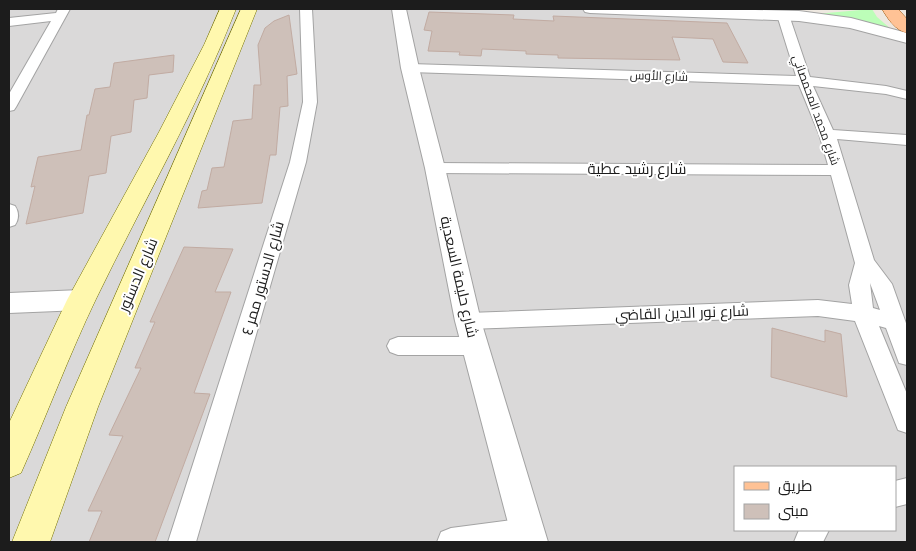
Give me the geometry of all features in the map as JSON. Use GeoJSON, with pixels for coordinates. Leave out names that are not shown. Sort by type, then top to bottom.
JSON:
{"type":"FeatureCollection","features":[{"type":"Feature","properties":{"kind":"main road"},"geometry":{"type":"LineString","coordinates":[[9,461],[81,300],[170,132],[213,45],[228,9]]}},
{"type":"Feature","properties":{"kind":"main road","name":"شارع الدستور"},"geometry":{"type":"LineString","coordinates":[[31,542],[82,406],[249,9]]}},
{"type":"Feature","properties":{"kind":"main road"},"geometry":{"type":"LineString","coordinates":[[890,9],[897,20],[907,28]]}},
{"type":"Feature","properties":{"kind":"street","name":"شارع الدستور ممر ٤"},"geometry":{"type":"LineString","coordinates":[[182,542],[295,172],[307,122],[310,102],[306,9]]}},
{"type":"Feature","properties":{"kind":"street","name":"شارع حليمة السعدية"},"geometry":{"type":"LineString","coordinates":[[399,9],[410,68],[435,168],[474,346],[530,537]]}},
{"type":"Feature","properties":{"kind":"street"},"geometry":{"type":"LineString","coordinates":[[590,9],[783,12],[823,9]]}},
{"type":"Feature","properties":{"kind":"street"},"geometry":{"type":"LineString","coordinates":[[716,9],[783,12],[851,24],[907,38]]}},
{"type":"Feature","properties":{"kind":"street"},"geometry":{"type":"LineString","coordinates":[[9,22],[62,12]]}},
{"type":"Feature","properties":{"kind":"street"},"geometry":{"type":"LineString","coordinates":[[9,107],[62,12]]}},
{"type":"Feature","properties":{"kind":"street","name":"شارع محمد المحمصاني"},"geometry":{"type":"LineString","coordinates":[[783,12],[804,81],[827,134],[839,170],[865,263],[882,284],[907,356]]}},
{"type":"Feature","properties":{"kind":"street","name":"شارع الأوس"},"geometry":{"type":"LineString","coordinates":[[410,68],[804,81],[886,90],[907,95]]}},
{"type":"Feature","properties":{"kind":"street"},"geometry":{"type":"LineString","coordinates":[[827,134],[907,140]]}},
{"type":"Feature","properties":{"kind":"street","name":"شارع رشيد عطية"},"geometry":{"type":"LineString","coordinates":[[435,168],[839,170]]}},
{"type":"Feature","properties":{"kind":"street"},"geometry":{"type":"LineString","coordinates":[[9,210],[9,221]]}},
{"type":"Feature","properties":{"kind":"street","name":"شارع محمد المحمصاني"},"geometry":{"type":"LineString","coordinates":[[865,263],[859,285],[864,316],[907,422]]}},
{"type":"Feature","properties":{"kind":"street"},"geometry":{"type":"LineString","coordinates":[[9,303],[81,300]]}},
{"type":"Feature","properties":{"kind":"street","name":"شارع نور الدين القاضي"},"geometry":{"type":"LineString","coordinates":[[468,321],[818,308],[894,321]]}},
{"type":"Feature","properties":{"kind":"street"},"geometry":{"type":"LineString","coordinates":[[398,346],[474,346]]}},
{"type":"Feature","properties":{"kind":"street"},"geometry":{"type":"LineString","coordinates":[[808,542],[814,531]]}},
{"type":"Feature","properties":{"kind":"street"},"geometry":{"type":"LineString","coordinates":[[451,542],[530,537]]}},
{"type":"Feature","properties":{"kind":"shaded area"},"geometry":{"type":"Polygon","coordinates":[[[9,9],[790,9],[795,17],[875,34],[907,44],[907,542],[9,542],[9,9]]]}},
{"type":"Feature","properties":{"kind":"green space"},"geometry":{"type":"Polygon","coordinates":[[[872,9],[877,17],[891,29],[815,14],[872,9]]]}},
{"type":"Feature","properties":{"kind":"building"},"geometry":{"type":"Polygon","coordinates":[[[429,12],[514,15],[513,19],[554,21],[553,16],[727,23],[748,63],[723,62],[713,39],[672,37],[680,60],[558,58],[558,55],[526,54],[526,51],[482,49],[481,56],[459,55],[460,52],[428,51],[432,31],[424,30],[429,12]]]}},
{"type":"Feature","properties":{"kind":"building"},"geometry":{"type":"Polygon","coordinates":[[[289,15],[297,74],[287,76],[288,106],[280,107],[276,155],[270,155],[262,203],[198,208],[202,191],[207,190],[212,168],[224,167],[233,121],[252,119],[254,85],[261,85],[258,45],[265,28],[274,21],[289,15]]]}},
{"type":"Feature","properties":{"kind":"building"},"geometry":{"type":"Polygon","coordinates":[[[174,55],[173,72],[149,75],[147,98],[134,100],[131,132],[111,136],[106,173],[89,176],[83,213],[26,224],[35,186],[31,187],[38,157],[81,150],[87,115],[89,115],[95,89],[110,87],[114,63],[174,55]]]}},
{"type":"Feature","properties":{"kind":"building"},"geometry":{"type":"Polygon","coordinates":[[[184,247],[233,249],[215,292],[231,292],[194,393],[210,394],[155,542],[89,542],[102,511],[88,511],[123,436],[109,435],[141,368],[135,368],[155,322],[150,322],[184,247]]]}},
{"type":"Feature","properties":{"kind":"building"},"geometry":{"type":"Polygon","coordinates":[[[772,328],[825,342],[825,330],[841,334],[847,397],[771,377],[772,328]]]}}]}
